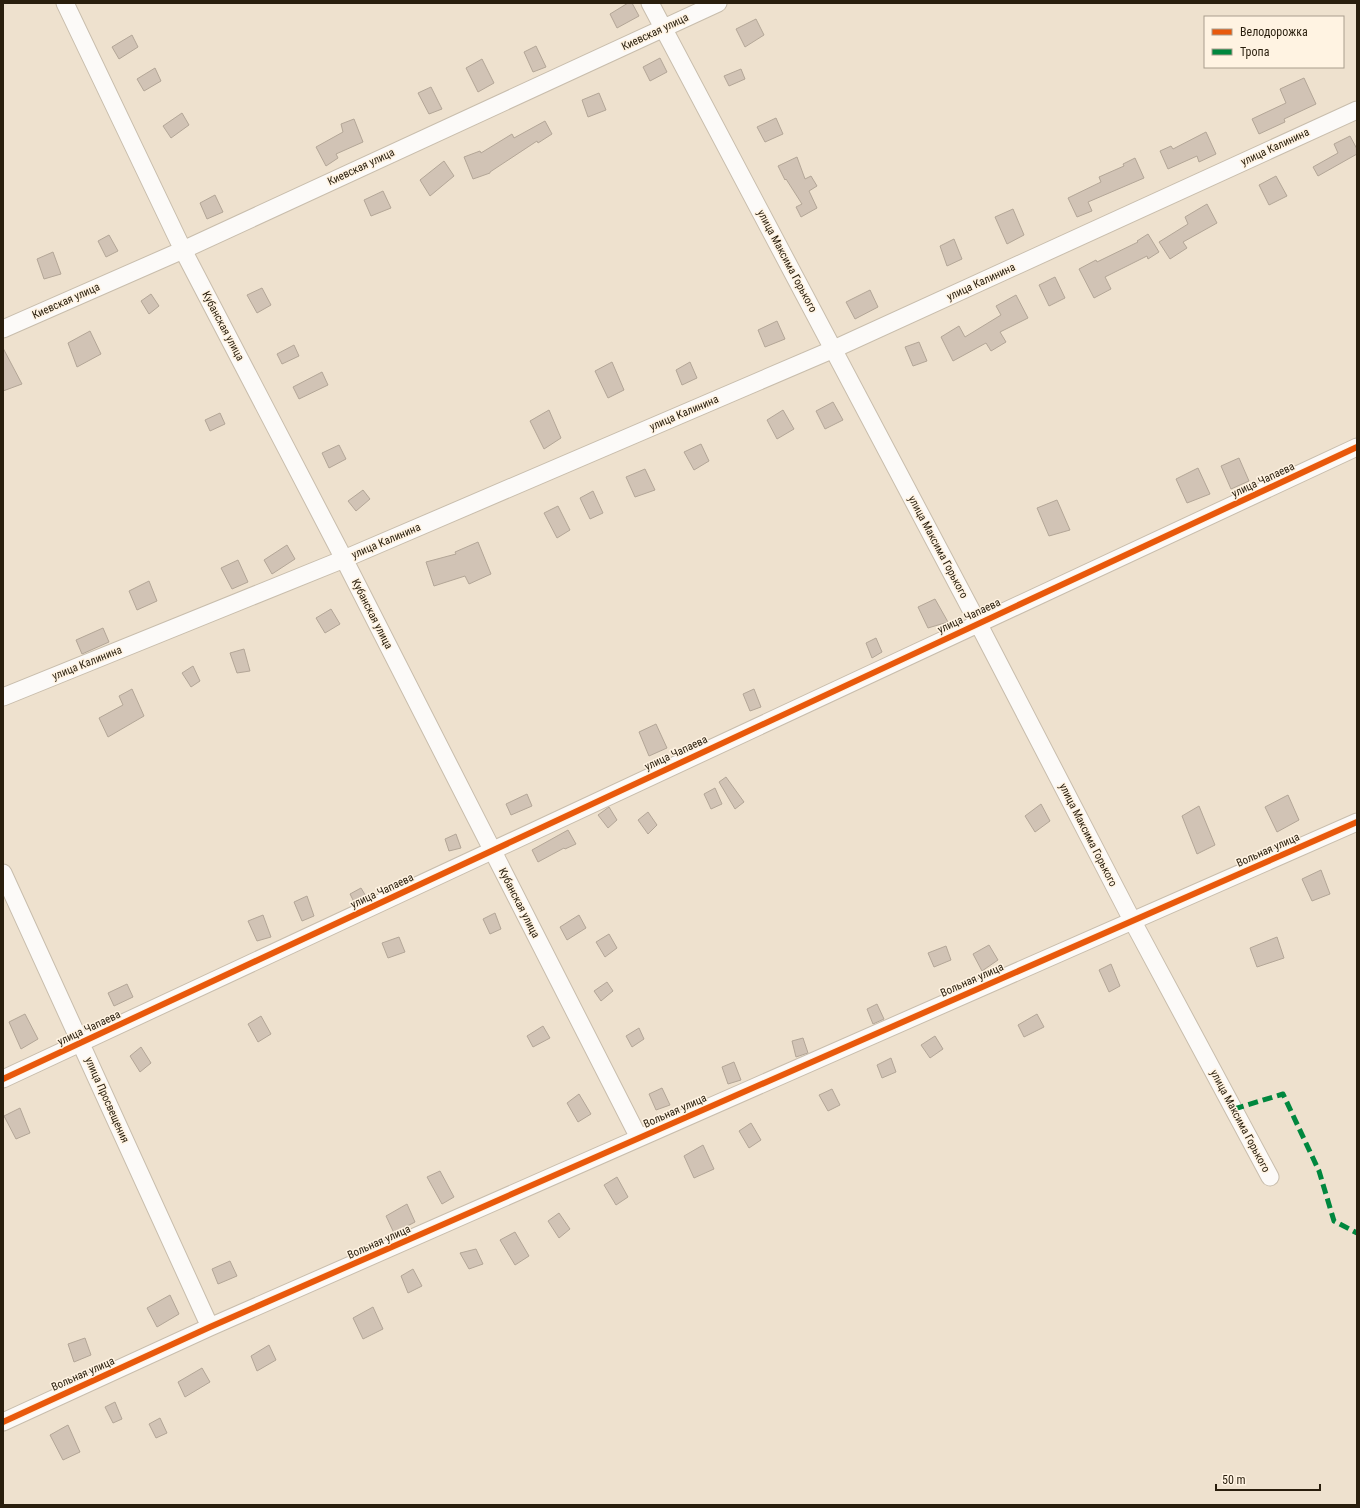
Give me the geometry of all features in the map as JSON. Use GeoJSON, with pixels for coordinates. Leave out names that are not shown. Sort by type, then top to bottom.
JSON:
{"type":"FeatureCollection","features":[{"type":"Feature","properties":{"kind":"street","name":"Кубанская улица"},"geometry":{"type":"LineString","coordinates":[[65,3],[183,250],[344,559],[639,1138]]}},
{"type":"Feature","properties":{"kind":"street","name":"улица Максима Горького"},"geometry":{"type":"LineString","coordinates":[[650,3],[834,349],[1132,920],[1270,1177]]}},
{"type":"Feature","properties":{"kind":"street","name":"Киевская улица"},"geometry":{"type":"LineString","coordinates":[[3,329],[183,250],[718,3]]}},
{"type":"Feature","properties":{"kind":"street","name":"улица Калинина"},"geometry":{"type":"LineString","coordinates":[[3,697],[344,559],[834,349],[1357,110]]}},
{"type":"Feature","properties":{"kind":"street","name":"улица Чапаева"},"geometry":{"type":"LineString","coordinates":[[3,1079],[1357,447]]}},
{"type":"Feature","properties":{"kind":"street","name":"Вольная улица"},"geometry":{"type":"LineString","coordinates":[[3,1422],[210,1328],[1357,822]]}},
{"type":"Feature","properties":{"kind":"street","name":"улица Просвещения"},"geometry":{"type":"LineString","coordinates":[[3,873],[210,1328]]}},
{"type":"Feature","properties":{"kind":"building"},"geometry":{"type":"Polygon","coordinates":[[[628,3],[632,3],[639,16],[617,28],[610,14],[628,3]]]}},
{"type":"Feature","properties":{"kind":"building"},"geometry":{"type":"Polygon","coordinates":[[[756,19],[764,35],[745,47],[736,29],[756,19]]]}},
{"type":"Feature","properties":{"kind":"building"},"geometry":{"type":"Polygon","coordinates":[[[132,35],[138,47],[119,59],[112,47],[132,35]]]}},
{"type":"Feature","properties":{"kind":"building"},"geometry":{"type":"Polygon","coordinates":[[[536,46],[546,67],[533,72],[524,52],[536,46]]]}},
{"type":"Feature","properties":{"kind":"building"},"geometry":{"type":"Polygon","coordinates":[[[660,58],[667,72],[650,81],[643,67],[660,58]]]}},
{"type":"Feature","properties":{"kind":"building"},"geometry":{"type":"Polygon","coordinates":[[[482,59],[494,83],[478,92],[466,68],[482,59]]]}},
{"type":"Feature","properties":{"kind":"building"},"geometry":{"type":"Polygon","coordinates":[[[155,68],[161,81],[144,91],[137,79],[155,68]]]}},
{"type":"Feature","properties":{"kind":"building"},"geometry":{"type":"Polygon","coordinates":[[[741,69],[745,79],[729,86],[724,76],[741,69]]]}},
{"type":"Feature","properties":{"kind":"building"},"geometry":{"type":"Polygon","coordinates":[[[1304,78],[1316,104],[1284,119],[1285,122],[1259,134],[1252,119],[1286,103],[1280,89],[1304,78]]]}},
{"type":"Feature","properties":{"kind":"building"},"geometry":{"type":"Polygon","coordinates":[[[431,87],[442,109],[429,114],[418,93],[431,87]]]}},
{"type":"Feature","properties":{"kind":"building"},"geometry":{"type":"Polygon","coordinates":[[[599,93],[606,110],[588,117],[582,100],[599,93]]]}},
{"type":"Feature","properties":{"kind":"building"},"geometry":{"type":"Polygon","coordinates":[[[182,113],[189,125],[171,138],[163,126],[182,113]]]}},
{"type":"Feature","properties":{"kind":"building"},"geometry":{"type":"Polygon","coordinates":[[[776,118],[783,134],[765,142],[757,127],[776,118]]]}},
{"type":"Feature","properties":{"kind":"building"},"geometry":{"type":"Polygon","coordinates":[[[354,119],[363,142],[336,154],[338,158],[326,166],[316,147],[343,132],[341,124],[354,119]]]}},
{"type":"Feature","properties":{"kind":"building"},"geometry":{"type":"Polygon","coordinates":[[[545,121],[552,134],[538,143],[537,141],[490,173],[473,179],[464,157],[480,151],[481,153],[512,134],[514,138],[545,121]]]}},
{"type":"Feature","properties":{"kind":"building"},"geometry":{"type":"Polygon","coordinates":[[[1206,132],[1216,154],[1199,162],[1197,156],[1168,169],[1160,151],[1171,146],[1173,149],[1206,132]]]}},
{"type":"Feature","properties":{"kind":"building"},"geometry":{"type":"Polygon","coordinates":[[[1350,136],[1357,149],[1357,154],[1318,176],[1313,167],[1338,153],[1334,144],[1350,136]]]}},
{"type":"Feature","properties":{"kind":"building"},"geometry":{"type":"Polygon","coordinates":[[[797,157],[805,179],[811,176],[817,186],[809,191],[817,208],[801,217],[796,207],[802,204],[786,179],[785,180],[778,166],[797,157]]]}},
{"type":"Feature","properties":{"kind":"building"},"geometry":{"type":"Polygon","coordinates":[[[1135,158],[1144,178],[1088,202],[1092,211],[1077,217],[1068,198],[1101,182],[1099,177],[1124,166],[1123,164],[1135,158]]]}},
{"type":"Feature","properties":{"kind":"building"},"geometry":{"type":"Polygon","coordinates":[[[444,161],[454,176],[430,196],[420,180],[444,161]]]}},
{"type":"Feature","properties":{"kind":"building"},"geometry":{"type":"Polygon","coordinates":[[[1276,176],[1287,196],[1269,205],[1259,185],[1276,176]]]}},
{"type":"Feature","properties":{"kind":"building"},"geometry":{"type":"Polygon","coordinates":[[[383,191],[391,208],[371,216],[364,200],[383,191]]]}},
{"type":"Feature","properties":{"kind":"building"},"geometry":{"type":"Polygon","coordinates":[[[215,195],[223,212],[207,219],[200,203],[215,195]]]}},
{"type":"Feature","properties":{"kind":"building"},"geometry":{"type":"Polygon","coordinates":[[[1207,204],[1217,223],[1183,242],[1187,248],[1170,259],[1159,242],[1188,224],[1185,217],[1207,204]]]}},
{"type":"Feature","properties":{"kind":"building"},"geometry":{"type":"Polygon","coordinates":[[[1013,209],[1024,235],[1007,244],[995,217],[1013,209]]]}},
{"type":"Feature","properties":{"kind":"building"},"geometry":{"type":"Polygon","coordinates":[[[1148,234],[1159,252],[1148,259],[1147,256],[1105,277],[1111,289],[1094,298],[1079,269],[1138,242],[1137,241],[1148,234]]]}},
{"type":"Feature","properties":{"kind":"building"},"geometry":{"type":"Polygon","coordinates":[[[109,235],[118,251],[106,257],[98,241],[109,235]]]}},
{"type":"Feature","properties":{"kind":"building"},"geometry":{"type":"Polygon","coordinates":[[[954,239],[962,259],[947,266],[940,246],[954,239]]]}},
{"type":"Feature","properties":{"kind":"building"},"geometry":{"type":"Polygon","coordinates":[[[53,252],[61,274],[44,279],[37,259],[53,252]]]}},
{"type":"Feature","properties":{"kind":"building"},"geometry":{"type":"Polygon","coordinates":[[[1055,277],[1065,298],[1049,306],[1039,285],[1055,277]]]}},
{"type":"Feature","properties":{"kind":"building"},"geometry":{"type":"Polygon","coordinates":[[[262,288],[271,305],[257,313],[247,295],[262,288]]]}},
{"type":"Feature","properties":{"kind":"building"},"geometry":{"type":"Polygon","coordinates":[[[870,290],[878,307],[855,319],[846,302],[870,290]]]}},
{"type":"Feature","properties":{"kind":"building"},"geometry":{"type":"Polygon","coordinates":[[[151,294],[159,306],[149,314],[141,301],[151,294]]]}},
{"type":"Feature","properties":{"kind":"building"},"geometry":{"type":"Polygon","coordinates":[[[1016,295],[1028,318],[1000,332],[1006,342],[991,351],[986,343],[953,361],[941,337],[959,326],[965,337],[1001,315],[996,306],[1016,295]]]}},
{"type":"Feature","properties":{"kind":"building"},"geometry":{"type":"Polygon","coordinates":[[[777,321],[785,339],[765,347],[758,330],[777,321]]]}},
{"type":"Feature","properties":{"kind":"building"},"geometry":{"type":"Polygon","coordinates":[[[90,331],[101,354],[77,367],[68,343],[90,331]]]}},
{"type":"Feature","properties":{"kind":"building"},"geometry":{"type":"Polygon","coordinates":[[[919,342],[927,361],[913,366],[905,347],[919,342]]]}},
{"type":"Feature","properties":{"kind":"building"},"geometry":{"type":"Polygon","coordinates":[[[294,345],[299,356],[282,364],[277,354],[294,345]]]}},
{"type":"Feature","properties":{"kind":"building"},"geometry":{"type":"Polygon","coordinates":[[[3,348],[22,384],[3,391],[3,348]]]}},
{"type":"Feature","properties":{"kind":"building"},"geometry":{"type":"Polygon","coordinates":[[[612,362],[624,390],[608,398],[595,371],[612,362]]]}},
{"type":"Feature","properties":{"kind":"building"},"geometry":{"type":"Polygon","coordinates":[[[690,362],[697,378],[682,385],[676,370],[690,362]]]}},
{"type":"Feature","properties":{"kind":"building"},"geometry":{"type":"Polygon","coordinates":[[[322,372],[328,385],[299,399],[293,387],[322,372]]]}},
{"type":"Feature","properties":{"kind":"building"},"geometry":{"type":"Polygon","coordinates":[[[833,402],[843,420],[825,429],[816,411],[833,402]]]}},
{"type":"Feature","properties":{"kind":"building"},"geometry":{"type":"Polygon","coordinates":[[[549,410],[561,438],[544,449],[530,421],[549,410]]]}},
{"type":"Feature","properties":{"kind":"building"},"geometry":{"type":"Polygon","coordinates":[[[783,410],[794,429],[777,439],[767,420],[783,410]]]}},
{"type":"Feature","properties":{"kind":"building"},"geometry":{"type":"Polygon","coordinates":[[[220,413],[225,424],[210,431],[205,420],[220,413]]]}},
{"type":"Feature","properties":{"kind":"building"},"geometry":{"type":"Polygon","coordinates":[[[701,444],[709,461],[694,470],[684,452],[701,444]]]}},
{"type":"Feature","properties":{"kind":"building"},"geometry":{"type":"Polygon","coordinates":[[[339,445],[346,459],[329,468],[322,453],[339,445]]]}},
{"type":"Feature","properties":{"kind":"building"},"geometry":{"type":"Polygon","coordinates":[[[1239,458],[1249,481],[1231,489],[1221,466],[1239,458]]]}},
{"type":"Feature","properties":{"kind":"building"},"geometry":{"type":"Polygon","coordinates":[[[1198,468],[1210,494],[1187,503],[1176,479],[1198,468]]]}},
{"type":"Feature","properties":{"kind":"building"},"geometry":{"type":"Polygon","coordinates":[[[645,469],[655,490],[635,497],[626,477],[645,469]]]}},
{"type":"Feature","properties":{"kind":"building"},"geometry":{"type":"Polygon","coordinates":[[[363,490],[370,499],[356,511],[348,501],[363,490]]]}},
{"type":"Feature","properties":{"kind":"building"},"geometry":{"type":"Polygon","coordinates":[[[593,491],[603,513],[590,519],[580,498],[593,491]]]}},
{"type":"Feature","properties":{"kind":"building"},"geometry":{"type":"Polygon","coordinates":[[[1057,500],[1070,530],[1049,536],[1037,508],[1057,500]]]}},
{"type":"Feature","properties":{"kind":"building"},"geometry":{"type":"Polygon","coordinates":[[[558,506],[570,530],[557,538],[544,513],[558,506]]]}},
{"type":"Feature","properties":{"kind":"building"},"geometry":{"type":"Polygon","coordinates":[[[478,542],[491,574],[469,584],[465,576],[434,586],[426,562],[456,554],[455,552],[478,542]]]}},
{"type":"Feature","properties":{"kind":"building"},"geometry":{"type":"Polygon","coordinates":[[[287,545],[295,559],[272,574],[264,560],[287,545]]]}},
{"type":"Feature","properties":{"kind":"building"},"geometry":{"type":"Polygon","coordinates":[[[238,560],[248,582],[232,589],[221,568],[238,560]]]}},
{"type":"Feature","properties":{"kind":"building"},"geometry":{"type":"Polygon","coordinates":[[[149,581],[157,601],[137,610],[129,591],[149,581]]]}},
{"type":"Feature","properties":{"kind":"building"},"geometry":{"type":"Polygon","coordinates":[[[935,599],[948,622],[928,628],[918,607],[935,599]]]}},
{"type":"Feature","properties":{"kind":"building"},"geometry":{"type":"Polygon","coordinates":[[[331,609],[340,624],[325,633],[316,618],[331,609]]]}},
{"type":"Feature","properties":{"kind":"building"},"geometry":{"type":"Polygon","coordinates":[[[103,628],[109,642],[82,654],[76,640],[103,628]]]}},
{"type":"Feature","properties":{"kind":"building"},"geometry":{"type":"Polygon","coordinates":[[[876,638],[882,652],[872,658],[866,643],[876,638]]]}},
{"type":"Feature","properties":{"kind":"building"},"geometry":{"type":"Polygon","coordinates":[[[244,649],[250,671],[237,673],[230,653],[244,649]]]}},
{"type":"Feature","properties":{"kind":"building"},"geometry":{"type":"Polygon","coordinates":[[[193,666],[200,681],[191,687],[182,673],[193,666]]]}},
{"type":"Feature","properties":{"kind":"building"},"geometry":{"type":"Polygon","coordinates":[[[132,689],[144,716],[108,737],[99,718],[123,705],[119,696],[132,689]]]}},
{"type":"Feature","properties":{"kind":"building"},"geometry":{"type":"Polygon","coordinates":[[[754,689],[761,707],[750,711],[743,694],[754,689]]]}},
{"type":"Feature","properties":{"kind":"building"},"geometry":{"type":"Polygon","coordinates":[[[656,724],[667,748],[649,756],[639,732],[656,724]]]}},
{"type":"Feature","properties":{"kind":"building"},"geometry":{"type":"Polygon","coordinates":[[[726,777],[744,802],[735,809],[719,782],[726,777]]]}},
{"type":"Feature","properties":{"kind":"building"},"geometry":{"type":"Polygon","coordinates":[[[715,788],[722,804],[711,809],[704,794],[715,788]]]}},
{"type":"Feature","properties":{"kind":"building"},"geometry":{"type":"Polygon","coordinates":[[[527,794],[532,806],[511,815],[506,804],[527,794]]]}},
{"type":"Feature","properties":{"kind":"building"},"geometry":{"type":"Polygon","coordinates":[[[1288,795],[1299,820],[1277,832],[1265,807],[1288,795]]]}},
{"type":"Feature","properties":{"kind":"building"},"geometry":{"type":"Polygon","coordinates":[[[1041,804],[1050,821],[1035,832],[1025,816],[1041,804]]]}},
{"type":"Feature","properties":{"kind":"building"},"geometry":{"type":"Polygon","coordinates":[[[1199,806],[1215,845],[1197,854],[1182,816],[1199,806]]]}},
{"type":"Feature","properties":{"kind":"building"},"geometry":{"type":"Polygon","coordinates":[[[609,807],[617,820],[608,828],[598,815],[609,807]]]}},
{"type":"Feature","properties":{"kind":"building"},"geometry":{"type":"Polygon","coordinates":[[[648,812],[657,825],[648,834],[638,820],[648,812]]]}},
{"type":"Feature","properties":{"kind":"building"},"geometry":{"type":"Polygon","coordinates":[[[568,830],[576,844],[565,849],[564,848],[538,862],[532,850],[568,830]]]}},
{"type":"Feature","properties":{"kind":"building"},"geometry":{"type":"Polygon","coordinates":[[[456,834],[461,848],[449,851],[445,839],[456,834]]]}},
{"type":"Feature","properties":{"kind":"building"},"geometry":{"type":"Polygon","coordinates":[[[1321,870],[1330,894],[1312,901],[1302,879],[1321,870]]]}},
{"type":"Feature","properties":{"kind":"building"},"geometry":{"type":"Polygon","coordinates":[[[361,888],[367,898],[355,904],[350,894],[361,888]]]}},
{"type":"Feature","properties":{"kind":"building"},"geometry":{"type":"Polygon","coordinates":[[[307,896],[314,916],[302,921],[294,902],[307,896]]]}},
{"type":"Feature","properties":{"kind":"building"},"geometry":{"type":"Polygon","coordinates":[[[495,913],[501,929],[490,934],[483,919],[495,913]]]}},
{"type":"Feature","properties":{"kind":"building"},"geometry":{"type":"Polygon","coordinates":[[[263,915],[271,937],[257,941],[248,921],[263,915]]]}},
{"type":"Feature","properties":{"kind":"building"},"geometry":{"type":"Polygon","coordinates":[[[579,915],[586,928],[567,940],[560,927],[579,915]]]}},
{"type":"Feature","properties":{"kind":"building"},"geometry":{"type":"Polygon","coordinates":[[[609,934],[617,948],[605,957],[596,942],[609,934]]]}},
{"type":"Feature","properties":{"kind":"building"},"geometry":{"type":"Polygon","coordinates":[[[399,937],[405,952],[388,958],[382,943],[399,937]]]}},
{"type":"Feature","properties":{"kind":"building"},"geometry":{"type":"Polygon","coordinates":[[[1277,937],[1284,958],[1257,967],[1250,948],[1277,937]]]}},
{"type":"Feature","properties":{"kind":"building"},"geometry":{"type":"Polygon","coordinates":[[[989,945],[998,960],[982,971],[973,954],[989,945]]]}},
{"type":"Feature","properties":{"kind":"building"},"geometry":{"type":"Polygon","coordinates":[[[946,946],[951,960],[934,967],[928,953],[946,946]]]}},
{"type":"Feature","properties":{"kind":"building"},"geometry":{"type":"Polygon","coordinates":[[[1111,964],[1120,986],[1109,992],[1099,970],[1111,964]]]}},
{"type":"Feature","properties":{"kind":"building"},"geometry":{"type":"Polygon","coordinates":[[[607,982],[613,991],[601,1001],[594,991],[607,982]]]}},
{"type":"Feature","properties":{"kind":"building"},"geometry":{"type":"Polygon","coordinates":[[[127,984],[133,997],[114,1006],[108,993],[127,984]]]}},
{"type":"Feature","properties":{"kind":"building"},"geometry":{"type":"Polygon","coordinates":[[[877,1004],[884,1019],[873,1024],[867,1009],[877,1004]]]}},
{"type":"Feature","properties":{"kind":"building"},"geometry":{"type":"Polygon","coordinates":[[[25,1014],[38,1039],[21,1049],[9,1022],[25,1014]]]}},
{"type":"Feature","properties":{"kind":"building"},"geometry":{"type":"Polygon","coordinates":[[[1037,1014],[1044,1027],[1024,1037],[1018,1025],[1037,1014]]]}},
{"type":"Feature","properties":{"kind":"building"},"geometry":{"type":"Polygon","coordinates":[[[261,1016],[271,1034],[258,1042],[248,1024],[261,1016]]]}},
{"type":"Feature","properties":{"kind":"building"},"geometry":{"type":"Polygon","coordinates":[[[543,1026],[550,1038],[533,1047],[527,1036],[543,1026]]]}},
{"type":"Feature","properties":{"kind":"building"},"geometry":{"type":"Polygon","coordinates":[[[639,1028],[644,1039],[632,1047],[626,1036],[639,1028]]]}},
{"type":"Feature","properties":{"kind":"building"},"geometry":{"type":"Polygon","coordinates":[[[935,1036],[943,1049],[930,1058],[921,1045],[935,1036]]]}},
{"type":"Feature","properties":{"kind":"building"},"geometry":{"type":"Polygon","coordinates":[[[803,1038],[808,1053],[796,1057],[792,1041],[803,1038]]]}},
{"type":"Feature","properties":{"kind":"building"},"geometry":{"type":"Polygon","coordinates":[[[141,1047],[151,1063],[140,1072],[130,1056],[141,1047]]]}},
{"type":"Feature","properties":{"kind":"building"},"geometry":{"type":"Polygon","coordinates":[[[891,1058],[896,1072],[882,1078],[877,1065],[891,1058]]]}},
{"type":"Feature","properties":{"kind":"building"},"geometry":{"type":"Polygon","coordinates":[[[734,1062],[741,1080],[728,1084],[722,1067],[734,1062]]]}},
{"type":"Feature","properties":{"kind":"building"},"geometry":{"type":"Polygon","coordinates":[[[662,1088],[670,1105],[656,1110],[649,1094],[662,1088]]]}},
{"type":"Feature","properties":{"kind":"building"},"geometry":{"type":"Polygon","coordinates":[[[832,1089],[840,1105],[828,1111],[819,1095],[832,1089]]]}},
{"type":"Feature","properties":{"kind":"building"},"geometry":{"type":"Polygon","coordinates":[[[579,1094],[591,1114],[578,1122],[567,1103],[579,1094]]]}},
{"type":"Feature","properties":{"kind":"building"},"geometry":{"type":"Polygon","coordinates":[[[20,1108],[30,1133],[16,1139],[4,1116],[20,1108]]]}},
{"type":"Feature","properties":{"kind":"building"},"geometry":{"type":"Polygon","coordinates":[[[751,1123],[761,1140],[749,1148],[739,1131],[751,1123]]]}},
{"type":"Feature","properties":{"kind":"building"},"geometry":{"type":"Polygon","coordinates":[[[703,1145],[714,1169],[694,1178],[684,1156],[703,1145]]]}},
{"type":"Feature","properties":{"kind":"building"},"geometry":{"type":"Polygon","coordinates":[[[440,1171],[454,1197],[442,1204],[427,1177],[440,1171]]]}},
{"type":"Feature","properties":{"kind":"building"},"geometry":{"type":"Polygon","coordinates":[[[617,1177],[628,1197],[616,1205],[604,1185],[617,1177]]]}},
{"type":"Feature","properties":{"kind":"building"},"geometry":{"type":"Polygon","coordinates":[[[407,1204],[415,1222],[394,1233],[386,1216],[407,1204]]]}},
{"type":"Feature","properties":{"kind":"building"},"geometry":{"type":"Polygon","coordinates":[[[559,1213],[570,1229],[559,1238],[548,1221],[559,1213]]]}},
{"type":"Feature","properties":{"kind":"building"},"geometry":{"type":"Polygon","coordinates":[[[515,1232],[529,1256],[515,1265],[500,1240],[515,1232]]]}},
{"type":"Feature","properties":{"kind":"building"},"geometry":{"type":"Polygon","coordinates":[[[476,1249],[483,1264],[469,1269],[460,1253],[476,1249]]]}},
{"type":"Feature","properties":{"kind":"building"},"geometry":{"type":"Polygon","coordinates":[[[230,1261],[237,1276],[218,1284],[212,1269],[230,1261]]]}},
{"type":"Feature","properties":{"kind":"building"},"geometry":{"type":"Polygon","coordinates":[[[413,1269],[422,1286],[408,1293],[401,1276],[413,1269]]]}},
{"type":"Feature","properties":{"kind":"building"},"geometry":{"type":"Polygon","coordinates":[[[170,1295],[179,1314],[157,1327],[147,1308],[170,1295]]]}},
{"type":"Feature","properties":{"kind":"building"},"geometry":{"type":"Polygon","coordinates":[[[373,1307],[383,1329],[363,1339],[353,1318],[373,1307]]]}},
{"type":"Feature","properties":{"kind":"building"},"geometry":{"type":"Polygon","coordinates":[[[85,1338],[91,1355],[74,1362],[68,1344],[85,1338]]]}},
{"type":"Feature","properties":{"kind":"building"},"geometry":{"type":"Polygon","coordinates":[[[269,1345],[276,1360],[257,1371],[251,1356],[269,1345]]]}},
{"type":"Feature","properties":{"kind":"building"},"geometry":{"type":"Polygon","coordinates":[[[202,1368],[210,1382],[185,1397],[178,1382],[202,1368]]]}},
{"type":"Feature","properties":{"kind":"building"},"geometry":{"type":"Polygon","coordinates":[[[115,1402],[122,1419],[113,1423],[105,1407],[115,1402]]]}},
{"type":"Feature","properties":{"kind":"building"},"geometry":{"type":"Polygon","coordinates":[[[160,1418],[167,1433],[156,1438],[149,1424],[160,1418]]]}},
{"type":"Feature","properties":{"kind":"building"},"geometry":{"type":"Polygon","coordinates":[[[68,1425],[80,1452],[63,1460],[50,1435],[68,1425]]]}},
{"type":"Feature","properties":{"kind":"marked path"},"geometry":{"type":"LineString","coordinates":[[1234,1109],[1283,1094],[1319,1171],[1334,1221],[1357,1233]]}},
{"type":"Feature","properties":{"kind":"cycle path"},"geometry":{"type":"LineString","coordinates":[[3,1079],[1357,447]]}},
{"type":"Feature","properties":{"kind":"cycle path"},"geometry":{"type":"LineString","coordinates":[[3,1422],[210,1327],[1357,822]]}}]}
